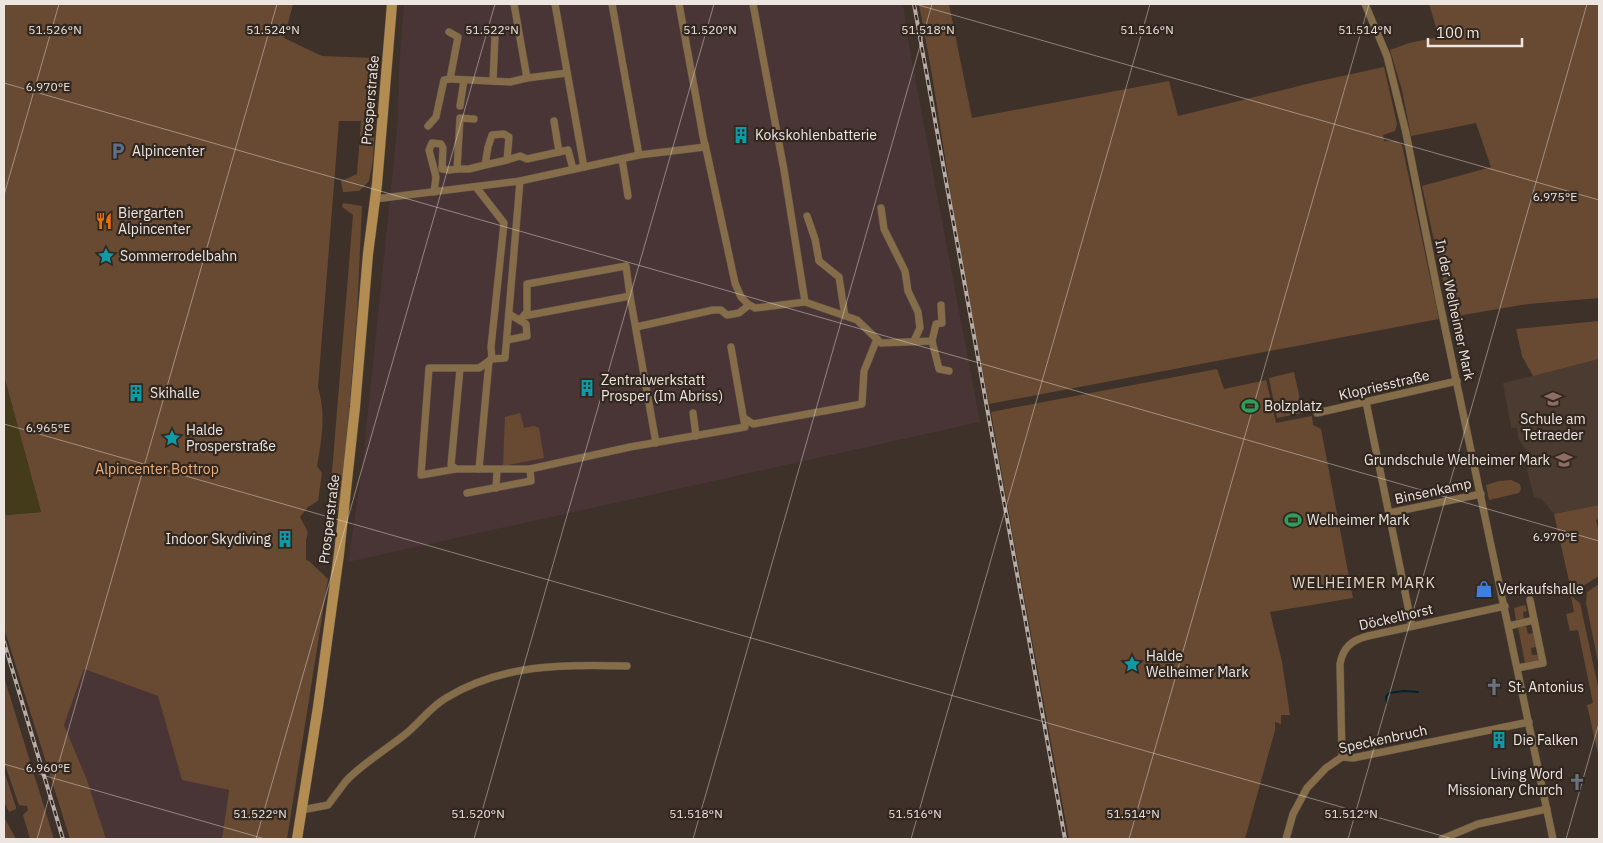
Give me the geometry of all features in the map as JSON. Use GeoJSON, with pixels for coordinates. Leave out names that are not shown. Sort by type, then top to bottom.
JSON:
{"type":"FeatureCollection","features":[{"type":"Feature","properties":{"kind":"main road","name":"Prosperstraße"},"geometry":{"type":"LineString","coordinates":[[297,839],[339,554],[355,407],[392,4]]}},
{"type":"Feature","properties":{"kind":"street"},"geometry":{"type":"LineString","coordinates":[[514,4],[527,78]]}},
{"type":"Feature","properties":{"kind":"street"},"geometry":{"type":"LineString","coordinates":[[554,4],[584,167]]}},
{"type":"Feature","properties":{"kind":"street"},"geometry":{"type":"LineString","coordinates":[[612,4],[639,155]]}},
{"type":"Feature","properties":{"kind":"street"},"geometry":{"type":"LineString","coordinates":[[375,199],[520,181],[639,155],[705,147],[680,4]]}},
{"type":"Feature","properties":{"kind":"street"},"geometry":{"type":"LineString","coordinates":[[753,4],[784,170],[805,302]]}},
{"type":"Feature","properties":{"kind":"street","name":"In der Welheimer Mark"},"geometry":{"type":"LineString","coordinates":[[1365,4],[1379,35],[1394,80],[1553,839]]}},
{"type":"Feature","properties":{"kind":"street"},"geometry":{"type":"LineString","coordinates":[[488,29],[495,36],[493,81]]}},
{"type":"Feature","properties":{"kind":"street"},"geometry":{"type":"LineString","coordinates":[[449,32],[458,37],[450,79]]}},
{"type":"Feature","properties":{"kind":"street"},"geometry":{"type":"LineString","coordinates":[[428,126],[436,118],[444,80],[510,82],[567,73]]}},
{"type":"Feature","properties":{"kind":"street"},"geometry":{"type":"LineString","coordinates":[[460,106],[464,80]]}},
{"type":"Feature","properties":{"kind":"street"},"geometry":{"type":"LineString","coordinates":[[456,169],[460,118],[474,119]]}},
{"type":"Feature","properties":{"kind":"street"},"geometry":{"type":"LineString","coordinates":[[554,121],[559,152]]}},
{"type":"Feature","properties":{"kind":"street"},"geometry":{"type":"LineString","coordinates":[[485,165],[492,135],[504,134],[509,137],[507,160]]}},
{"type":"Feature","properties":{"kind":"street"},"geometry":{"type":"LineString","coordinates":[[704,141],[735,283],[741,297],[749,305],[754,308],[805,302],[857,320],[881,343],[914,340],[932,341]]}},
{"type":"Feature","properties":{"kind":"street"},"geometry":{"type":"LineString","coordinates":[[434,192],[434,168],[428,150],[432,143],[442,144],[442,168],[449,170],[469,169],[520,156],[527,159],[568,150],[573,170]]}},
{"type":"Feature","properties":{"kind":"street"},"geometry":{"type":"LineString","coordinates":[[622,159],[628,196]]}},
{"type":"Feature","properties":{"kind":"street"},"geometry":{"type":"LineString","coordinates":[[520,181],[505,358],[490,360],[479,368],[429,368],[421,476],[456,469],[530,469],[745,427],[731,347]]}},
{"type":"Feature","properties":{"kind":"street"},"geometry":{"type":"LineString","coordinates":[[476,187],[504,223],[479,469]]}},
{"type":"Feature","properties":{"kind":"street"},"geometry":{"type":"LineString","coordinates":[[882,208],[884,230],[905,271],[908,291],[918,312],[920,328],[914,340]]}},
{"type":"Feature","properties":{"kind":"street"},"geometry":{"type":"LineString","coordinates":[[807,216],[815,239],[819,261],[839,277],[845,316]]}},
{"type":"Feature","properties":{"kind":"street"},"geometry":{"type":"LineString","coordinates":[[522,318],[527,312],[527,284],[626,266],[656,443]]}},
{"type":"Feature","properties":{"kind":"street"},"geometry":{"type":"LineString","coordinates":[[509,314],[522,318],[630,296]]}},
{"type":"Feature","properties":{"kind":"street"},"geometry":{"type":"LineString","coordinates":[[636,326],[713,310],[721,310],[727,315],[739,313],[749,305]]}},
{"type":"Feature","properties":{"kind":"street"},"geometry":{"type":"LineString","coordinates":[[941,305],[942,323],[936,324],[932,341],[939,369],[949,371]]}},
{"type":"Feature","properties":{"kind":"street"},"geometry":{"type":"LineString","coordinates":[[506,340],[527,336],[526,324],[522,318]]}},
{"type":"Feature","properties":{"kind":"street"},"geometry":{"type":"LineString","coordinates":[[744,418],[753,424],[862,404],[864,371],[877,339]]}},
{"type":"Feature","properties":{"kind":"street"},"geometry":{"type":"LineString","coordinates":[[456,469],[451,465],[460,369]]}},
{"type":"Feature","properties":{"kind":"street","name":"Klopriesstraße"},"geometry":{"type":"LineString","coordinates":[[1317,413],[1457,381]]}},
{"type":"Feature","properties":{"kind":"street"},"geometry":{"type":"LineString","coordinates":[[1366,402],[1412,626]]}},
{"type":"Feature","properties":{"kind":"street"},"geometry":{"type":"LineString","coordinates":[[693,413],[696,436]]}},
{"type":"Feature","properties":{"kind":"street"},"geometry":{"type":"LineString","coordinates":[[466,493],[531,481],[530,469]]}},
{"type":"Feature","properties":{"kind":"street"},"geometry":{"type":"LineString","coordinates":[[496,470],[496,488]]}},
{"type":"Feature","properties":{"kind":"street","name":"Binsenkamp"},"geometry":{"type":"LineString","coordinates":[[1389,513],[1481,494]]}},
{"type":"Feature","properties":{"kind":"street"},"geometry":{"type":"LineString","coordinates":[[1518,668],[1542,663],[1530,600]]}},
{"type":"Feature","properties":{"kind":"street","name":"Döckelhorst"},"geometry":{"type":"LineString","coordinates":[[1342,757],[1340,664],[1345,648],[1350,643],[1358,639],[1412,626],[1505,606]]}},
{"type":"Feature","properties":{"kind":"street"},"geometry":{"type":"LineString","coordinates":[[1509,626],[1534,620]]}},
{"type":"Feature","properties":{"kind":"street"},"geometry":{"type":"LineString","coordinates":[[302,810],[328,806],[347,781],[406,735],[445,699],[481,681],[514,670],[594,665],[626,666]]}},
{"type":"Feature","properties":{"kind":"street","name":"Speckenbruch"},"geometry":{"type":"LineString","coordinates":[[1286,839],[1293,814],[1307,788],[1326,768],[1342,757],[1353,758],[1529,722]]}},
{"type":"Feature","properties":{"kind":"street"},"geometry":{"type":"LineString","coordinates":[[1442,839],[1478,824],[1547,809]]}},
{"type":"Feature","properties":{"kind":"shaded area"},"geometry":{"type":"Polygon","coordinates":[[[404,4],[903,4],[909,46],[980,422],[348,562],[362,469],[398,119],[399,69],[404,4]]]}},
{"type":"Feature","properties":{"kind":"shaded area"},"geometry":{"type":"Polygon","coordinates":[[[1599,359],[1599,505],[1554,514],[1541,499],[1534,497],[1527,471],[1529,455],[1518,438],[1517,428],[1511,428],[1503,383],[1599,359]]]}},
{"type":"Feature","properties":{"kind":"shaded area"},"geometry":{"type":"Polygon","coordinates":[[[84,669],[158,696],[182,780],[229,790],[222,839],[106,839],[87,780],[64,725],[84,669]]]}},
{"type":"Feature","properties":{"kind":"green space","name":"Alpincenter Bottrop"},"geometry":{"type":"Polygon","coordinates":[[[4,4],[293,4],[284,38],[322,56],[375,58],[378,61],[373,160],[369,181],[359,191],[343,192],[341,181],[357,174],[361,121],[339,121],[318,387],[323,416],[317,466],[322,473],[318,501],[308,507],[300,517],[308,532],[306,560],[328,579],[287,839],[222,839],[229,790],[182,780],[158,696],[84,669],[64,725],[87,780],[106,839],[70,839],[4,628],[4,508],[6,515],[41,512],[4,376],[4,4]]]}},
{"type":"Feature","properties":{"kind":"green space"},"geometry":{"type":"Polygon","coordinates":[[[919,4],[949,4],[972,118],[1169,81],[1178,116],[1384,67],[1397,124],[1395,131],[1383,135],[1384,141],[1396,141],[1402,145],[1439,319],[989,404],[959,246],[919,4]]]}},
{"type":"Feature","properties":{"kind":"green space"},"geometry":{"type":"Polygon","coordinates":[[[1429,4],[1599,4],[1599,298],[1528,304],[1451,317],[1422,186],[1491,167],[1476,123],[1411,136],[1402,90],[1390,50],[1409,43],[1439,37],[1429,4]]]}},
{"type":"Feature","properties":{"kind":"green space"},"geometry":{"type":"Polygon","coordinates":[[[343,203],[362,206],[357,314],[341,510],[329,509],[353,215],[342,207],[343,203]]]}},
{"type":"Feature","properties":{"kind":"green space"},"geometry":{"type":"Polygon","coordinates":[[[1599,321],[1599,359],[1533,376],[1522,356],[1516,329],[1599,321]]]}},
{"type":"Feature","properties":{"kind":"green space"},"geometry":{"type":"Polygon","coordinates":[[[1217,369],[1224,389],[1266,380],[1276,423],[1312,416],[1313,425],[1321,429],[1353,598],[1270,612],[1282,662],[1290,715],[1281,715],[1281,724],[1275,722],[1275,730],[1245,839],[1069,839],[991,412],[1217,369]]]}},
{"type":"Feature","properties":{"kind":"green space"},"geometry":{"type":"Polygon","coordinates":[[[1294,372],[1303,413],[1277,418],[1269,378],[1294,372]]]}},
{"type":"Feature","properties":{"kind":"green space"},"geometry":{"type":"Polygon","coordinates":[[[520,413],[524,428],[534,426],[539,428],[544,458],[503,466],[505,417],[520,413]]]}},
{"type":"Feature","properties":{"kind":"green space"},"geometry":{"type":"Polygon","coordinates":[[[1511,480],[1520,484],[1521,489],[1519,493],[1489,500],[1486,485],[1511,480]]]}},
{"type":"Feature","properties":{"kind":"green space"},"geometry":{"type":"Polygon","coordinates":[[[1599,505],[1599,519],[1596,520],[1599,533],[1599,576],[1583,586],[1571,590],[1554,514],[1599,505]]]}},
{"type":"Feature","properties":{"kind":"green space"},"geometry":{"type":"Polygon","coordinates":[[[1599,584],[1599,667],[1586,603],[1587,592],[1599,584]]]}},
{"type":"Feature","properties":{"kind":"green space"},"geometry":{"type":"Polygon","coordinates":[[[1571,596],[1580,603],[1599,691],[1599,758],[1587,705],[1593,703],[1578,630],[1570,631],[1566,614],[1574,612],[1571,596]]]}},
{"type":"Feature","properties":{"kind":"green space"},"geometry":{"type":"Polygon","coordinates":[[[1525,605],[1527,611],[1523,612],[1524,619],[1516,620],[1514,608],[1525,605]]]}},
{"type":"Feature","properties":{"kind":"green space"},"geometry":{"type":"Polygon","coordinates":[[[1526,626],[1528,634],[1533,633],[1536,647],[1531,648],[1532,655],[1538,655],[1538,659],[1537,661],[1525,663],[1518,627],[1526,626]]]}},
{"type":"Feature","properties":{"kind":"green space"},"geometry":{"type":"Polygon","coordinates":[[[4,677],[54,839],[30,839],[23,815],[28,810],[27,806],[19,805],[4,762],[4,677]]]}},
{"type":"Feature","properties":{"kind":"green space"},"geometry":{"type":"Polygon","coordinates":[[[4,771],[16,807],[16,809],[9,812],[4,802],[4,771]]]}},
{"type":"Feature","properties":{"kind":"green space"},"geometry":{"type":"Polygon","coordinates":[[[4,817],[16,839],[4,839],[4,817]]]}},
{"type":"Feature","properties":{"kind":"sand"},"geometry":{"type":"Polygon","coordinates":[[[4,376],[41,512],[6,515],[4,508],[4,376]]]}},
{"type":"Feature","properties":{"kind":"waterway"},"geometry":{"type":"LineString","coordinates":[[1387,703],[1386,697],[1389,693],[1418,692]]}},
{"type":"Feature","properties":{"kind":"railway"},"geometry":{"type":"LineString","coordinates":[[914,4],[1065,839]]}},
{"type":"Feature","properties":{"kind":"railway"},"geometry":{"type":"LineString","coordinates":[[4,642],[63,839]]}},
{"type":"Feature","properties":{"kind":"place","name":"Kokskohlenbatterie"},"geometry":{"type":"Point","coordinates":[741,135]}},
{"type":"Feature","properties":{"kind":"place","name":"Alpincenter"},"geometry":{"type":"Point","coordinates":[118,151]}},
{"type":"Feature","properties":{"kind":"place","name":"Biergarten Alpincenter"},"geometry":{"type":"Point","coordinates":[104,221]}},
{"type":"Feature","properties":{"kind":"place","name":"Sommerrodelbahn"},"geometry":{"type":"Point","coordinates":[106,256]}},
{"type":"Feature","properties":{"kind":"place","name":"Zentralwerkstatt Prosper (Im Abriss)"},"geometry":{"type":"Point","coordinates":[587,388]}},
{"type":"Feature","properties":{"kind":"place","name":"Skihalle"},"geometry":{"type":"Point","coordinates":[136,393]}},
{"type":"Feature","properties":{"kind":"place","name":"Schule am Tetraeder"},"geometry":{"type":"Point","coordinates":[1553,399]}},
{"type":"Feature","properties":{"kind":"place","name":"Bolzplatz"},"geometry":{"type":"Point","coordinates":[1250,406]}},
{"type":"Feature","properties":{"kind":"place","name":"Halde Prosperstraße"},"geometry":{"type":"Point","coordinates":[172,438]}},
{"type":"Feature","properties":{"kind":"place","name":"Grundschule Welheimer Mark"},"geometry":{"type":"Point","coordinates":[1564,460]}},
{"type":"Feature","properties":{"kind":"place","name":"Welheimer Mark"},"geometry":{"type":"Point","coordinates":[1293,520]}},
{"type":"Feature","properties":{"kind":"place","name":"Indoor Skydiving"},"geometry":{"type":"Point","coordinates":[285,539]}},
{"type":"Feature","properties":{"kind":"place","name":"Verkaufshalle"},"geometry":{"type":"Point","coordinates":[1484,589]}},
{"type":"Feature","properties":{"kind":"place","name":"Halde Welheimer Mark"},"geometry":{"type":"Point","coordinates":[1132,664]}},
{"type":"Feature","properties":{"kind":"place","name":"St. Antonius"},"geometry":{"type":"Point","coordinates":[1494,687]}},
{"type":"Feature","properties":{"kind":"place","name":"Die Falken"},"geometry":{"type":"Point","coordinates":[1499,740]}},
{"type":"Feature","properties":{"kind":"place","name":"Living Word Missionary Church"},"geometry":{"type":"Point","coordinates":[1577,782]}},
{"type":"Feature","properties":{"kind":"district","name":"WELHEIMER MARK"},"geometry":{"type":"Point","coordinates":[1364,583]}}]}
